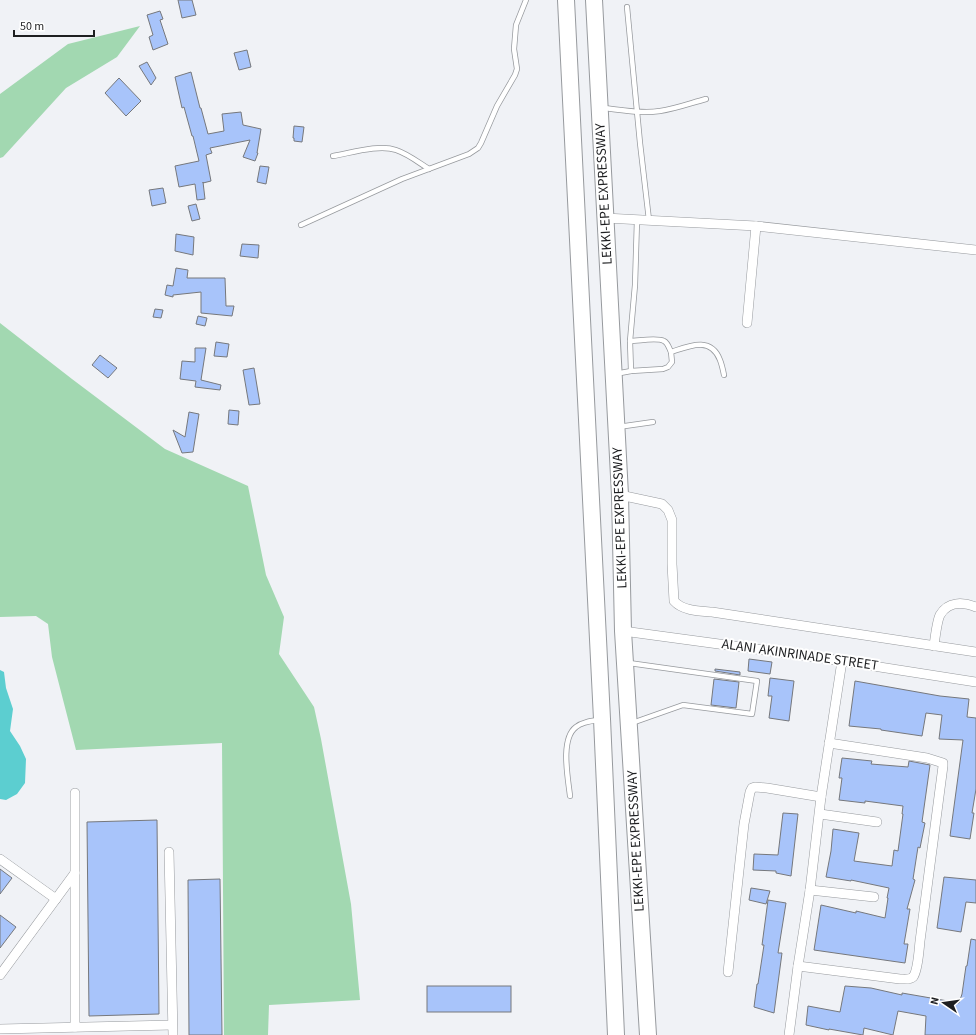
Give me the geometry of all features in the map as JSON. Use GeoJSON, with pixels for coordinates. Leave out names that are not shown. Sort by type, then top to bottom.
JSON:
{"type":"FeatureCollection","features":[{"type":"Feature","properties":{"kind":"highway","name":"LEKKI-EPE EXPRESSWAY"},"geometry":{"type":"LineString","coordinates":[[566,0],[602,719],[616,1035]]}},
{"type":"Feature","properties":{"kind":"highway","name":"LEKKI-EPE EXPRESSWAY"},"geometry":{"type":"LineString","coordinates":[[594,0],[620,496],[623,631],[648,1035]]}},
{"type":"Feature","properties":{"kind":"street"},"geometry":{"type":"LineString","coordinates":[[605,218],[756,226],[976,250]]}},
{"type":"Feature","properties":{"kind":"street"},"geometry":{"type":"LineString","coordinates":[[747,323],[756,226]]}},
{"type":"Feature","properties":{"kind":"street"},"geometry":{"type":"LineString","coordinates":[[620,496],[662,504],[668,510],[672,520],[674,601],[681,607],[695,611],[719,613],[976,652]]}},
{"type":"Feature","properties":{"kind":"street"},"geometry":{"type":"LineString","coordinates":[[934,646],[940,616],[950,605],[957,603],[968,604],[976,607]]}},
{"type":"Feature","properties":{"kind":"street","name":"ALANI AKINRINADE STREET"},"geometry":{"type":"LineString","coordinates":[[623,631],[842,661],[976,682]]}},
{"type":"Feature","properties":{"kind":"street"},"geometry":{"type":"LineString","coordinates":[[789,1035],[810,890],[821,797],[842,661]]}},
{"type":"Feature","properties":{"kind":"street"},"geometry":{"type":"LineString","coordinates":[[798,966],[908,979],[912,977],[916,970],[920,942],[943,763],[927,758],[829,743]]}},
{"type":"Feature","properties":{"kind":"street"},"geometry":{"type":"LineString","coordinates":[[728,972],[744,824],[752,788],[767,788],[821,797]]}},
{"type":"Feature","properties":{"kind":"street"},"geometry":{"type":"LineString","coordinates":[[75,793],[75,1027]]}},
{"type":"Feature","properties":{"kind":"street"},"geometry":{"type":"LineString","coordinates":[[820,814],[876,822]]}},
{"type":"Feature","properties":{"kind":"street"},"geometry":{"type":"LineString","coordinates":[[169,852],[173,1035]]}},
{"type":"Feature","properties":{"kind":"street"},"geometry":{"type":"LineString","coordinates":[[0,859],[56,899]]}},
{"type":"Feature","properties":{"kind":"street"},"geometry":{"type":"LineString","coordinates":[[0,974],[75,873]]}},
{"type":"Feature","properties":{"kind":"street"},"geometry":{"type":"LineString","coordinates":[[810,890],[874,897]]}},
{"type":"Feature","properties":{"kind":"street"},"geometry":{"type":"LineString","coordinates":[[0,1029],[172,1025]]}},
{"type":"Feature","properties":{"kind":"lane"},"geometry":{"type":"LineString","coordinates":[[300,225],[402,180],[469,154],[478,148],[497,106],[515,75],[517,68],[514,49],[516,26],[526,0]]}},
{"type":"Feature","properties":{"kind":"lane"},"geometry":{"type":"LineString","coordinates":[[627,7],[649,220]]}},
{"type":"Feature","properties":{"kind":"lane"},"geometry":{"type":"LineString","coordinates":[[599,107],[637,112],[660,111],[706,99]]}},
{"type":"Feature","properties":{"kind":"lane"},"geometry":{"type":"LineString","coordinates":[[333,156],[379,148],[394,150],[409,156],[429,169]]}},
{"type":"Feature","properties":{"kind":"lane"},"geometry":{"type":"LineString","coordinates":[[631,372],[630,341],[635,285],[637,220]]}},
{"type":"Feature","properties":{"kind":"lane"},"geometry":{"type":"LineString","coordinates":[[614,375],[662,369],[668,367],[672,362],[668,344],[664,341],[630,341]]}},
{"type":"Feature","properties":{"kind":"lane"},"geometry":{"type":"LineString","coordinates":[[671,352],[694,344],[709,346],[715,351],[720,359],[724,376]]}},
{"type":"Feature","properties":{"kind":"lane"},"geometry":{"type":"LineString","coordinates":[[616,428],[653,422]]}},
{"type":"Feature","properties":{"kind":"lane"},"geometry":{"type":"LineString","coordinates":[[625,662],[757,681],[752,714],[683,705],[629,724]]}},
{"type":"Feature","properties":{"kind":"lane"},"geometry":{"type":"LineString","coordinates":[[570,796],[566,756],[568,739],[574,728],[581,724],[602,719]]}},
{"type":"Feature","properties":{"kind":"green space"},"geometry":{"type":"Polygon","coordinates":[[[140,26],[117,57],[66,88],[3,157],[0,158],[0,94],[68,44],[140,26]]]}},
{"type":"Feature","properties":{"kind":"green space"},"geometry":{"type":"Polygon","coordinates":[[[0,323],[165,449],[248,486],[266,575],[284,617],[279,654],[314,707],[321,739],[351,904],[360,1000],[269,1005],[268,1035],[224,1035],[222,743],[76,750],[52,657],[48,624],[36,616],[0,617],[0,323]]]}},
{"type":"Feature","properties":{"kind":"water"},"geometry":{"type":"Polygon","coordinates":[[[0,670],[4,672],[6,688],[13,709],[10,731],[20,746],[26,759],[25,783],[17,794],[6,800],[0,799],[0,670]]]}},
{"type":"Feature","properties":{"kind":"building"},"geometry":{"type":"Polygon","coordinates":[[[178,0],[192,0],[196,15],[182,18],[178,0]]]}},
{"type":"Feature","properties":{"kind":"building"},"geometry":{"type":"Polygon","coordinates":[[[160,11],[163,19],[160,20],[168,44],[153,50],[149,37],[153,35],[147,15],[160,11]]]}},
{"type":"Feature","properties":{"kind":"building"},"geometry":{"type":"Polygon","coordinates":[[[247,50],[251,67],[239,70],[234,53],[247,50]]]}},
{"type":"Feature","properties":{"kind":"building"},"geometry":{"type":"Polygon","coordinates":[[[147,62],[156,78],[151,85],[139,66],[147,62]]]}},
{"type":"Feature","properties":{"kind":"building"},"geometry":{"type":"Polygon","coordinates":[[[191,72],[208,134],[224,131],[222,114],[241,112],[243,125],[261,129],[258,153],[255,161],[243,157],[250,140],[210,148],[212,153],[206,155],[211,181],[203,183],[205,199],[197,200],[195,184],[179,187],[175,166],[199,161],[184,107],[182,108],[175,77],[191,72]]]}},
{"type":"Feature","properties":{"kind":"building"},"geometry":{"type":"Polygon","coordinates":[[[119,78],[141,101],[126,116],[105,93],[119,78]]]}},
{"type":"Feature","properties":{"kind":"building"},"geometry":{"type":"Polygon","coordinates":[[[294,126],[304,127],[302,142],[294,141],[294,126]]]}},
{"type":"Feature","properties":{"kind":"building"},"geometry":{"type":"Polygon","coordinates":[[[260,166],[269,167],[266,184],[257,182],[260,166]]]}},
{"type":"Feature","properties":{"kind":"building"},"geometry":{"type":"Polygon","coordinates":[[[163,188],[166,203],[152,206],[149,190],[163,188]]]}},
{"type":"Feature","properties":{"kind":"building"},"geometry":{"type":"Polygon","coordinates":[[[196,204],[200,219],[192,221],[188,206],[196,204]]]}},
{"type":"Feature","properties":{"kind":"building"},"geometry":{"type":"Polygon","coordinates":[[[176,234],[194,237],[193,255],[175,251],[176,234]]]}},
{"type":"Feature","properties":{"kind":"building"},"geometry":{"type":"Polygon","coordinates":[[[242,244],[259,245],[258,258],[240,256],[242,244]]]}},
{"type":"Feature","properties":{"kind":"building"},"geometry":{"type":"Polygon","coordinates":[[[176,268],[188,270],[187,278],[225,278],[226,306],[234,306],[232,316],[201,313],[201,292],[173,295],[173,297],[165,295],[167,285],[173,286],[176,268]]]}},
{"type":"Feature","properties":{"kind":"building"},"geometry":{"type":"Polygon","coordinates":[[[155,309],[163,310],[161,318],[153,317],[155,309]]]}},
{"type":"Feature","properties":{"kind":"building"},"geometry":{"type":"Polygon","coordinates":[[[198,316],[207,318],[205,326],[196,324],[198,316]]]}},
{"type":"Feature","properties":{"kind":"building"},"geometry":{"type":"Polygon","coordinates":[[[216,342],[229,344],[227,357],[214,356],[216,342]]]}},
{"type":"Feature","properties":{"kind":"building"},"geometry":{"type":"Polygon","coordinates":[[[195,348],[206,348],[201,380],[221,385],[220,390],[195,387],[196,381],[180,379],[182,361],[195,362],[195,348]]]}},
{"type":"Feature","properties":{"kind":"building"},"geometry":{"type":"Polygon","coordinates":[[[100,355],[117,368],[108,378],[92,365],[100,355]]]}},
{"type":"Feature","properties":{"kind":"building"},"geometry":{"type":"Polygon","coordinates":[[[254,368],[260,404],[249,405],[243,370],[254,368]]]}},
{"type":"Feature","properties":{"kind":"building"},"geometry":{"type":"Polygon","coordinates":[[[229,410],[239,411],[238,425],[228,424],[229,410]]]}},
{"type":"Feature","properties":{"kind":"building"},"geometry":{"type":"Polygon","coordinates":[[[189,412],[199,414],[193,452],[182,453],[173,430],[185,437],[189,412]]]}},
{"type":"Feature","properties":{"kind":"building"},"geometry":{"type":"Polygon","coordinates":[[[749,659],[772,662],[770,674],[748,671],[749,659]]]}},
{"type":"Feature","properties":{"kind":"building"},"geometry":{"type":"Polygon","coordinates":[[[715,669],[740,672],[740,675],[715,671],[715,669]]]}},
{"type":"Feature","properties":{"kind":"building"},"geometry":{"type":"Polygon","coordinates":[[[770,678],[794,681],[789,721],[769,718],[772,696],[768,696],[770,678]]]}},
{"type":"Feature","properties":{"kind":"building"},"geometry":{"type":"Polygon","coordinates":[[[714,679],[739,682],[736,708],[711,705],[714,679]]]}},
{"type":"Feature","properties":{"kind":"building"},"geometry":{"type":"Polygon","coordinates":[[[855,681],[940,696],[969,699],[967,717],[976,718],[976,789],[970,839],[950,836],[963,740],[939,739],[942,715],[926,713],[922,736],[881,729],[849,726],[855,681]]]}},
{"type":"Feature","properties":{"kind":"building"},"geometry":{"type":"Polygon","coordinates":[[[842,758],[872,761],[871,764],[908,767],[909,761],[930,765],[922,822],[925,823],[920,848],[918,847],[913,879],[915,880],[907,909],[910,909],[904,944],[908,944],[905,963],[814,950],[821,905],[885,918],[889,888],[851,880],[826,877],[833,829],[859,833],[854,861],[892,866],[894,850],[898,851],[903,806],[865,801],[865,803],[839,800],[842,778],[839,778],[842,758]]]}},
{"type":"Feature","properties":{"kind":"building"},"geometry":{"type":"Polygon","coordinates":[[[783,813],[798,814],[791,876],[776,873],[776,871],[753,870],[754,854],[778,855],[783,813]]]}},
{"type":"Feature","properties":{"kind":"building"},"geometry":{"type":"Polygon","coordinates":[[[157,820],[159,1014],[89,1016],[87,822],[157,820]]]}},
{"type":"Feature","properties":{"kind":"building"},"geometry":{"type":"Polygon","coordinates":[[[0,869],[12,878],[0,894],[0,869]]]}},
{"type":"Feature","properties":{"kind":"building"},"geometry":{"type":"Polygon","coordinates":[[[944,877],[976,880],[976,903],[966,902],[961,932],[937,928],[944,877]]]}},
{"type":"Feature","properties":{"kind":"building"},"geometry":{"type":"Polygon","coordinates":[[[220,879],[222,1035],[189,1035],[188,880],[220,879]]]}},
{"type":"Feature","properties":{"kind":"building"},"geometry":{"type":"Polygon","coordinates":[[[751,888],[770,891],[766,904],[749,900],[751,888]]]}},
{"type":"Feature","properties":{"kind":"building"},"geometry":{"type":"Polygon","coordinates":[[[768,900],[786,903],[778,953],[782,953],[774,1013],[754,1007],[764,945],[762,945],[768,900]]]}},
{"type":"Feature","properties":{"kind":"building"},"geometry":{"type":"Polygon","coordinates":[[[0,915],[16,927],[0,948],[0,915]]]}},
{"type":"Feature","properties":{"kind":"building"},"geometry":{"type":"Polygon","coordinates":[[[971,939],[976,940],[976,1035],[925,1035],[926,1016],[898,1011],[893,1035],[864,1028],[863,1035],[806,1025],[808,1006],[840,1012],[845,986],[871,988],[902,995],[902,993],[959,1003],[962,994],[971,939]]]}},
{"type":"Feature","properties":{"kind":"building"},"geometry":{"type":"Polygon","coordinates":[[[427,986],[511,986],[511,1012],[427,1012],[427,986]]]}}]}
